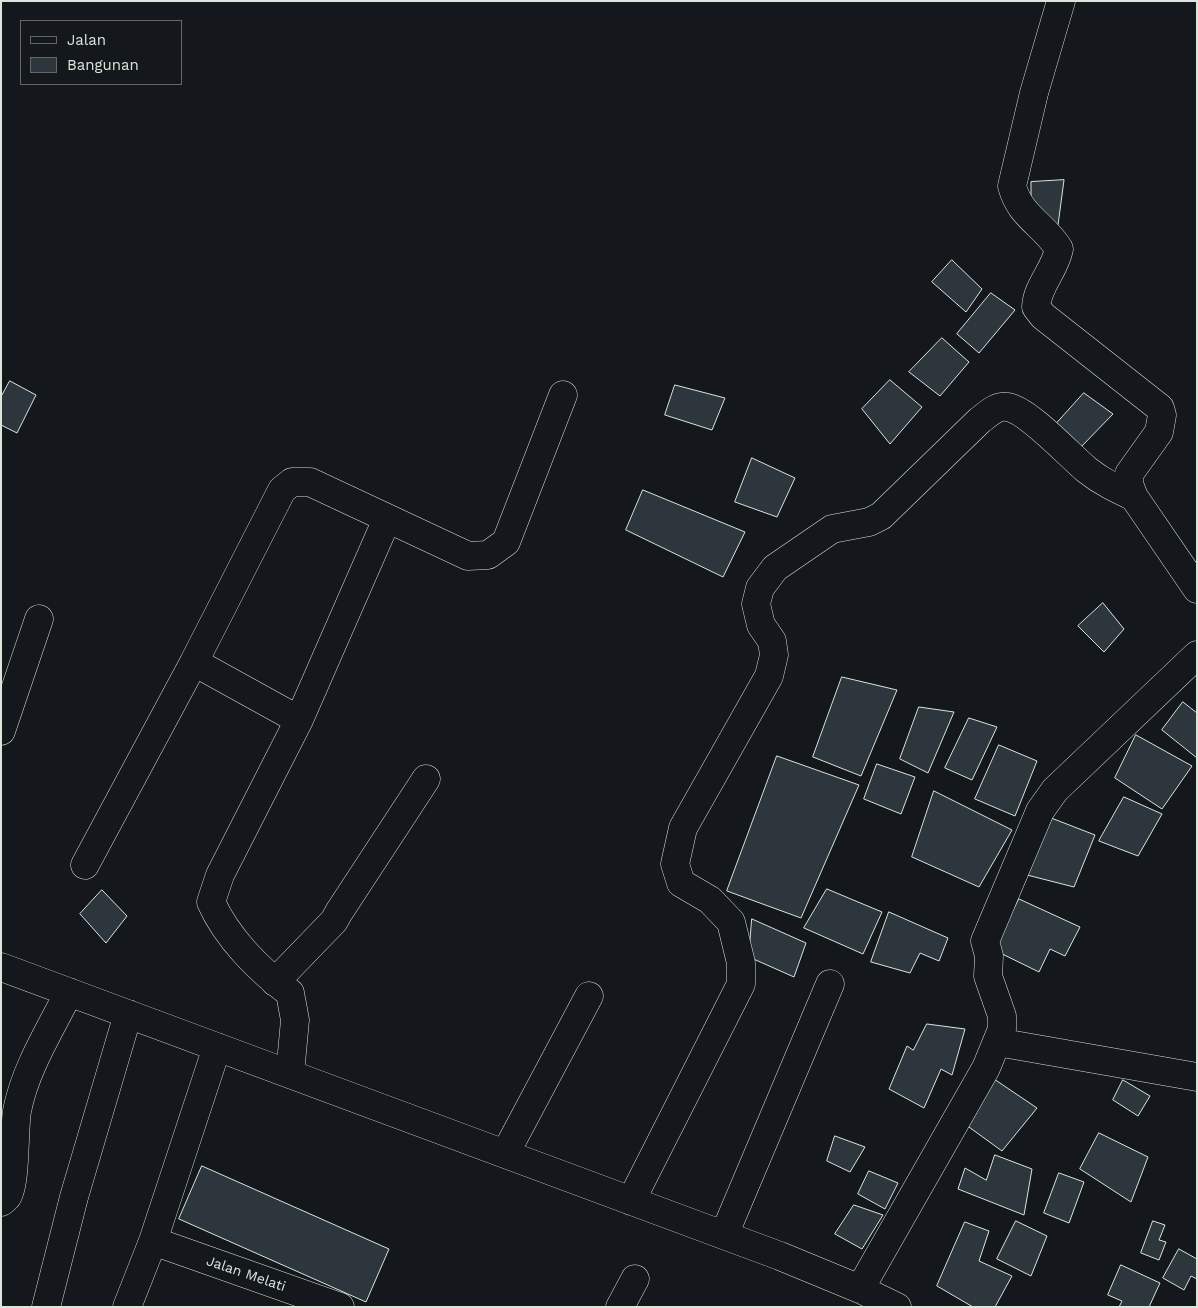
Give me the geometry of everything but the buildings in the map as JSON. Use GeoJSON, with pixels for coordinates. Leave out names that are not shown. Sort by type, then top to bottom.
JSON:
{"type":"FeatureCollection","features":[{"type":"Feature","properties":{"kind":"street"},"geometry":{"type":"LineString","coordinates":[[1061,1],[1036,86],[1012,186],[1015,198],[1022,210],[1052,238],[1059,249],[1057,260],[1036,297],[1036,307],[1043,316],[1160,408],[1162,415],[1159,432],[1129,474],[1129,484],[1134,497],[1197,589]]}},
{"type":"Feature","properties":{"kind":"street"},"geometry":{"type":"LineString","coordinates":[[85,865],[194,662],[282,490],[292,482],[310,482],[468,556],[488,555],[506,542],[562,395]]}},
{"type":"Feature","properties":{"kind":"street"},"geometry":{"type":"LineString","coordinates":[[631,1201],[741,984],[742,963],[731,922],[710,900],[681,883],[675,864],[683,828],[769,676],[774,655],[772,642],[761,626],[756,604],[760,588],[775,568],[832,529],[869,522],[881,516],[980,420],[992,410],[1005,406],[1021,411],[1103,482],[1134,497]]}},
{"type":"Feature","properties":{"kind":"street"},"geometry":{"type":"LineString","coordinates":[[290,1074],[295,1020],[290,993],[275,982],[252,960],[220,921],[211,902],[220,875],[299,720],[387,519]]}},
{"type":"Feature","properties":{"kind":"street"},"geometry":{"type":"LineString","coordinates":[[1,731],[39,619]]}},
{"type":"Feature","properties":{"kind":"street"},"geometry":{"type":"LineString","coordinates":[[860,1289],[986,1068],[1002,1028],[1002,1016],[988,976],[989,956],[985,940],[1040,812],[1054,790],[1197,655]]}},
{"type":"Feature","properties":{"kind":"street"},"geometry":{"type":"LineString","coordinates":[[194,662],[299,720]]}},
{"type":"Feature","properties":{"kind":"street"},"geometry":{"type":"LineString","coordinates":[[275,982],[334,921],[426,779]]}},
{"type":"Feature","properties":{"kind":"street"},"geometry":{"type":"LineString","coordinates":[[1,967],[724,1235],[860,1289],[897,1307]]}},
{"type":"Feature","properties":{"kind":"street"},"geometry":{"type":"LineString","coordinates":[[724,1235],[830,984]]}},
{"type":"Feature","properties":{"kind":"street"},"geometry":{"type":"LineString","coordinates":[[1,1202],[8,1196],[12,1184],[17,1112],[23,1089],[34,1061],[69,992]]}},
{"type":"Feature","properties":{"kind":"street"},"geometry":{"type":"LineString","coordinates":[[505,1154],[589,996]]}},
{"type":"Feature","properties":{"kind":"street"},"geometry":{"type":"LineString","coordinates":[[46,1307],[74,1197],[128,1014]]}},
{"type":"Feature","properties":{"kind":"street"},"geometry":{"type":"LineString","coordinates":[[996,1042],[1197,1077]]}},
{"type":"Feature","properties":{"kind":"street"},"geometry":{"type":"LineString","coordinates":[[127,1307],[152,1241],[217,1047]]}},
{"type":"Feature","properties":{"kind":"street","name":"Jalan Melati"},"geometry":{"type":"LineString","coordinates":[[152,1241],[340,1307]]}},
{"type":"Feature","properties":{"kind":"street"},"geometry":{"type":"LineString","coordinates":[[620,1307],[635,1279]]}}]}
